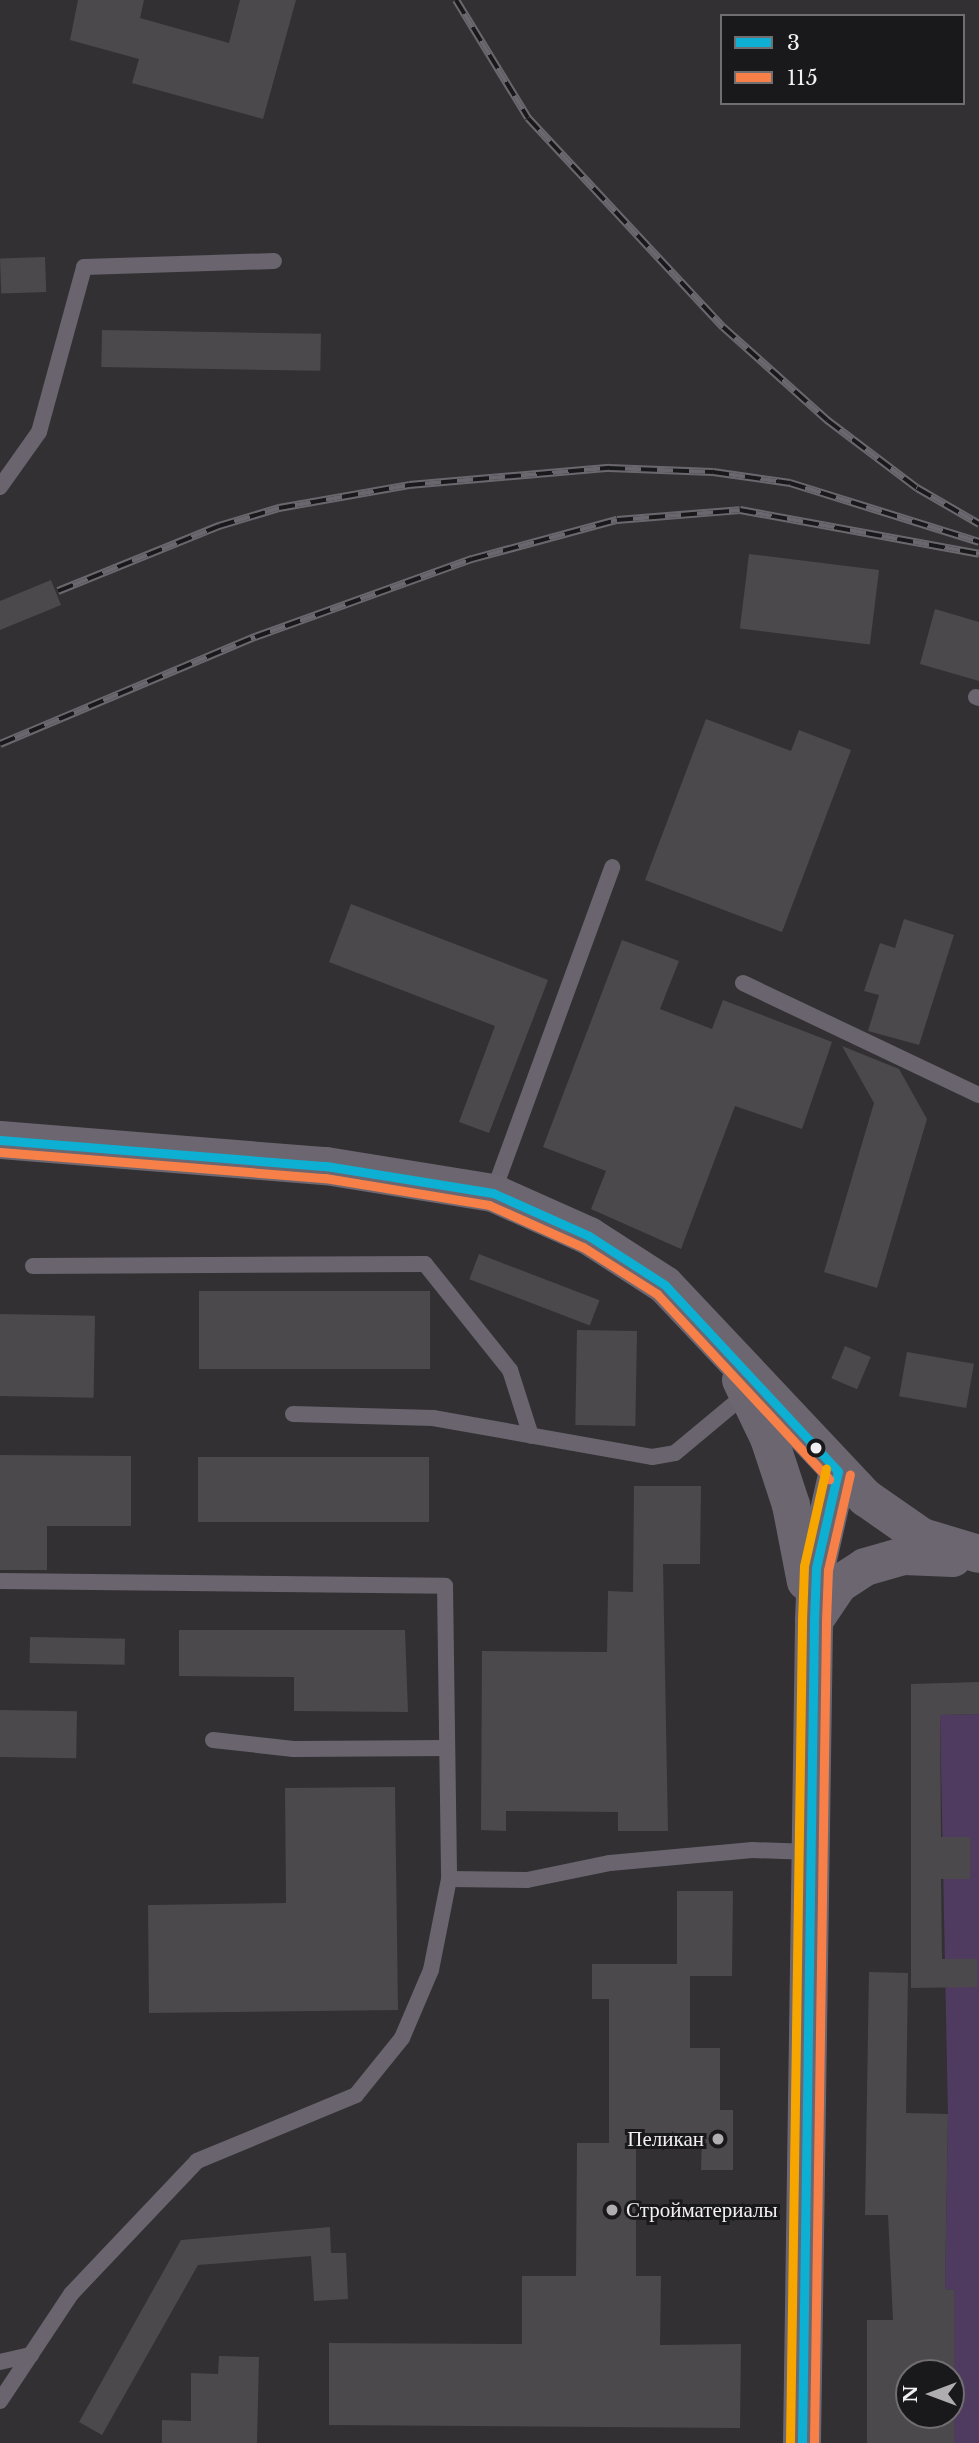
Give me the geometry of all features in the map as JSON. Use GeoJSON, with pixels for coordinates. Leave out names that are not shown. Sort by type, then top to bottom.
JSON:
{"type":"FeatureCollection","features":[{"type":"Feature","properties":{"kind":"street"},"geometry":{"type":"LineString","coordinates":[[0,1140],[326,1166],[493,1194],[628,1258],[724,1344],[838,1471],[896,1522],[973,1548]]}},
{"type":"Feature","properties":{"kind":"street"},"geometry":{"type":"LineString","coordinates":[[724,1344],[747,1393],[791,1505],[814,1621]]}},
{"type":"Feature","properties":{"kind":"street"},"geometry":{"type":"LineString","coordinates":[[802,2443],[814,1621],[816,1568],[838,1471]]}},
{"type":"Feature","properties":{"kind":"street"},"geometry":{"type":"LineString","coordinates":[[814,1621],[839,1584],[865,1566],[904,1556],[973,1548]]}},
{"type":"Feature","properties":{"kind":"lane"},"geometry":{"type":"LineString","coordinates":[[0,487],[38,432],[84,267],[274,261]]}},
{"type":"Feature","properties":{"kind":"lane"},"geometry":{"type":"LineString","coordinates":[[493,1194],[612,867]]}},
{"type":"Feature","properties":{"kind":"lane"},"geometry":{"type":"LineString","coordinates":[[743,983],[979,1095]]}},
{"type":"Feature","properties":{"kind":"lane"},"geometry":{"type":"LineString","coordinates":[[33,1266],[425,1264],[510,1370],[531,1436]]}},
{"type":"Feature","properties":{"kind":"lane"},"geometry":{"type":"LineString","coordinates":[[293,1414],[433,1418],[630,1456],[675,1453],[747,1393]]}},
{"type":"Feature","properties":{"kind":"lane"},"geometry":{"type":"LineString","coordinates":[[0,1581],[445,1586],[449,1879],[431,1970],[402,2038],[356,2095],[197,2161],[71,2294],[0,2401]]}},
{"type":"Feature","properties":{"kind":"lane"},"geometry":{"type":"LineString","coordinates":[[213,1740],[293,1749],[447,1748]]}},
{"type":"Feature","properties":{"kind":"lane"},"geometry":{"type":"LineString","coordinates":[[449,1879],[527,1880],[610,1863],[752,1850],[811,1852]]}},
{"type":"Feature","properties":{"kind":"lane"},"geometry":{"type":"LineString","coordinates":[[0,2362],[31,2355]]}},
{"type":"Feature","properties":{"kind":"shaded area"},"geometry":{"type":"Polygon","coordinates":[[[979,1714],[979,2443],[954,2443],[954,2429],[965,2429],[965,2359],[954,2359],[954,2290],[945,2289],[948,2114],[940,1715],[979,1714]]]}},
{"type":"Feature","properties":{"kind":"building"},"geometry":{"type":"Polygon","coordinates":[[[78,0],[144,0],[140,18],[229,43],[240,0],[296,0],[263,119],[132,83],[139,59],[70,40],[78,0]]]}},
{"type":"Feature","properties":{"kind":"building"},"geometry":{"type":"Polygon","coordinates":[[[45,257],[46,292],[1,294],[0,259],[45,257]]]}},
{"type":"Feature","properties":{"kind":"building"},"geometry":{"type":"Polygon","coordinates":[[[102,330],[321,334],[320,371],[101,367],[102,330]]]}},
{"type":"Feature","properties":{"kind":"building"},"geometry":{"type":"Polygon","coordinates":[[[749,554],[879,570],[870,644],[740,628],[749,554]]]}},
{"type":"Feature","properties":{"kind":"building"},"geometry":{"type":"Polygon","coordinates":[[[51,580],[61,605],[0,630],[0,601],[51,580]]]}},
{"type":"Feature","properties":{"kind":"building"},"geometry":{"type":"Polygon","coordinates":[[[935,609],[979,622],[979,681],[920,664],[935,609]]]}},
{"type":"Feature","properties":{"kind":"building"},"geometry":{"type":"Polygon","coordinates":[[[706,719],[791,751],[799,730],[851,750],[782,932],[645,880],[706,719]]]}},
{"type":"Feature","properties":{"kind":"building"},"geometry":{"type":"Polygon","coordinates":[[[351,904],[548,980],[489,1133],[459,1122],[495,1026],[329,962],[351,904]]]}},
{"type":"Feature","properties":{"kind":"building"},"geometry":{"type":"Polygon","coordinates":[[[904,919],[954,935],[919,1045],[868,1031],[879,995],[864,991],[880,943],[895,948],[904,919]]]}},
{"type":"Feature","properties":{"kind":"building"},"geometry":{"type":"Polygon","coordinates":[[[622,940],[679,961],[660,1009],[712,1029],[723,1000],[832,1042],[802,1129],[735,1106],[681,1249],[591,1209],[606,1171],[543,1147],[622,940]]]}},
{"type":"Feature","properties":{"kind":"building"},"geometry":{"type":"Polygon","coordinates":[[[842,1046],[899,1069],[927,1119],[877,1288],[824,1272],[874,1103],[842,1046]]]}},
{"type":"Feature","properties":{"kind":"building"},"geometry":{"type":"Polygon","coordinates":[[[479,1254],[599,1300],[590,1325],[469,1279],[479,1254]]]}},
{"type":"Feature","properties":{"kind":"building"},"geometry":{"type":"Polygon","coordinates":[[[199,1291],[430,1291],[430,1369],[199,1369],[199,1291]]]}},
{"type":"Feature","properties":{"kind":"building"},"geometry":{"type":"Polygon","coordinates":[[[0,1314],[95,1316],[94,1398],[0,1396],[0,1314]]]}},
{"type":"Feature","properties":{"kind":"building"},"geometry":{"type":"Polygon","coordinates":[[[577,1330],[637,1331],[635,1426],[575,1425],[577,1330]]]}},
{"type":"Feature","properties":{"kind":"building"},"geometry":{"type":"Polygon","coordinates":[[[845,1346],[871,1357],[857,1389],[831,1378],[845,1346]]]}},
{"type":"Feature","properties":{"kind":"building"},"geometry":{"type":"Polygon","coordinates":[[[907,1352],[974,1364],[966,1408],[899,1396],[907,1352]]]}},
{"type":"Feature","properties":{"kind":"building"},"geometry":{"type":"Polygon","coordinates":[[[0,1455],[131,1456],[131,1526],[47,1526],[47,1570],[0,1570],[0,1455]]]}},
{"type":"Feature","properties":{"kind":"building"},"geometry":{"type":"Polygon","coordinates":[[[198,1457],[429,1457],[429,1522],[198,1522],[198,1457]]]}},
{"type":"Feature","properties":{"kind":"building"},"geometry":{"type":"Polygon","coordinates":[[[634,1486],[701,1486],[700,1564],[663,1564],[668,1831],[618,1831],[618,1812],[506,1811],[506,1831],[481,1830],[482,1651],[607,1652],[608,1591],[633,1592],[634,1486]]]}},
{"type":"Feature","properties":{"kind":"building"},"geometry":{"type":"Polygon","coordinates":[[[179,1630],[405,1630],[408,1712],[294,1711],[294,1677],[179,1676],[179,1630]]]}},
{"type":"Feature","properties":{"kind":"building"},"geometry":{"type":"Polygon","coordinates":[[[30,1637],[125,1639],[125,1665],[30,1663],[30,1637]]]}},
{"type":"Feature","properties":{"kind":"building"},"geometry":{"type":"Polygon","coordinates":[[[979,1682],[979,1714],[940,1715],[941,1837],[970,1837],[970,1879],[941,1879],[942,1959],[977,1959],[977,1987],[911,1988],[911,1684],[979,1682]]]}},
{"type":"Feature","properties":{"kind":"building"},"geometry":{"type":"Polygon","coordinates":[[[0,1710],[77,1711],[76,1758],[0,1757],[0,1710]]]}},
{"type":"Feature","properties":{"kind":"building"},"geometry":{"type":"Polygon","coordinates":[[[395,1787],[398,2010],[149,2013],[148,1905],[286,1903],[285,1788],[395,1787]]]}},
{"type":"Feature","properties":{"kind":"building"},"geometry":{"type":"Polygon","coordinates":[[[677,1891],[733,1891],[732,1976],[690,1976],[690,2048],[720,2048],[720,2110],[733,2110],[733,2170],[701,2170],[702,2133],[636,2133],[636,2276],[661,2276],[660,2345],[741,2344],[740,2428],[329,2425],[329,2343],[522,2344],[522,2276],[576,2276],[577,2143],[609,2143],[609,1999],[592,1999],[592,1964],[677,1964],[677,1891]]]}},
{"type":"Feature","properties":{"kind":"building"},"geometry":{"type":"Polygon","coordinates":[[[869,1972],[908,1973],[906,2113],[948,2114],[945,2289],[954,2290],[954,2359],[895,2359],[895,2429],[954,2429],[954,2443],[867,2443],[867,2320],[893,2320],[888,2215],[865,2215],[869,1972]]]}},
{"type":"Feature","properties":{"kind":"building"},"geometry":{"type":"Polygon","coordinates":[[[330,2227],[331,2253],[346,2253],[348,2299],[314,2301],[311,2256],[198,2265],[102,2435],[79,2422],[181,2240],[330,2227]]]}},
{"type":"Feature","properties":{"kind":"building"},"geometry":{"type":"Polygon","coordinates":[[[219,2356],[259,2357],[257,2443],[162,2443],[162,2420],[191,2421],[191,2373],[218,2374],[219,2356]]]}},
{"type":"Feature","properties":{"kind":"railway"},"geometry":{"type":"LineString","coordinates":[[456,0],[528,118],[723,327],[827,420],[917,488],[979,524]]}},
{"type":"Feature","properties":{"kind":"railway"},"geometry":{"type":"LineString","coordinates":[[58,591],[219,526],[279,508],[409,485],[609,468],[713,472],[790,483],[979,542]]}},
{"type":"Feature","properties":{"kind":"railway"},"geometry":{"type":"LineString","coordinates":[[0,744],[255,637],[472,559],[617,520],[740,510],[979,554]]}},
{"type":"Feature","properties":{"kind":"transit line","name":"3"},"geometry":{"type":"LineString","coordinates":[[0,1140],[326,1166],[493,1193],[589,1236],[665,1285],[838,1471]]}},
{"type":"Feature","properties":{"kind":"transit line","name":"115"},"geometry":{"type":"LineString","coordinates":[[0,1152],[325,1178],[489,1205],[583,1247],[657,1294],[829,1479]]}},
{"type":"Feature","properties":{"kind":"transit line"},"geometry":{"type":"LineString","coordinates":[[790,2443],[804,1566],[826,1468]]}},
{"type":"Feature","properties":{"kind":"transit line","name":"3"},"geometry":{"type":"LineString","coordinates":[[802,2443],[814,1621],[816,1568],[838,1471]]}},
{"type":"Feature","properties":{"kind":"transit line","name":"115"},"geometry":{"type":"LineString","coordinates":[[814,2443],[826,1621],[828,1570],[850,1474]]}},
{"type":"Feature","properties":{"kind":"place","name":"Пеликан"},"geometry":{"type":"Point","coordinates":[718,2139]}},
{"type":"Feature","properties":{"kind":"place","name":"Стройматериалы"},"geometry":{"type":"Point","coordinates":[612,2210]}}]}
